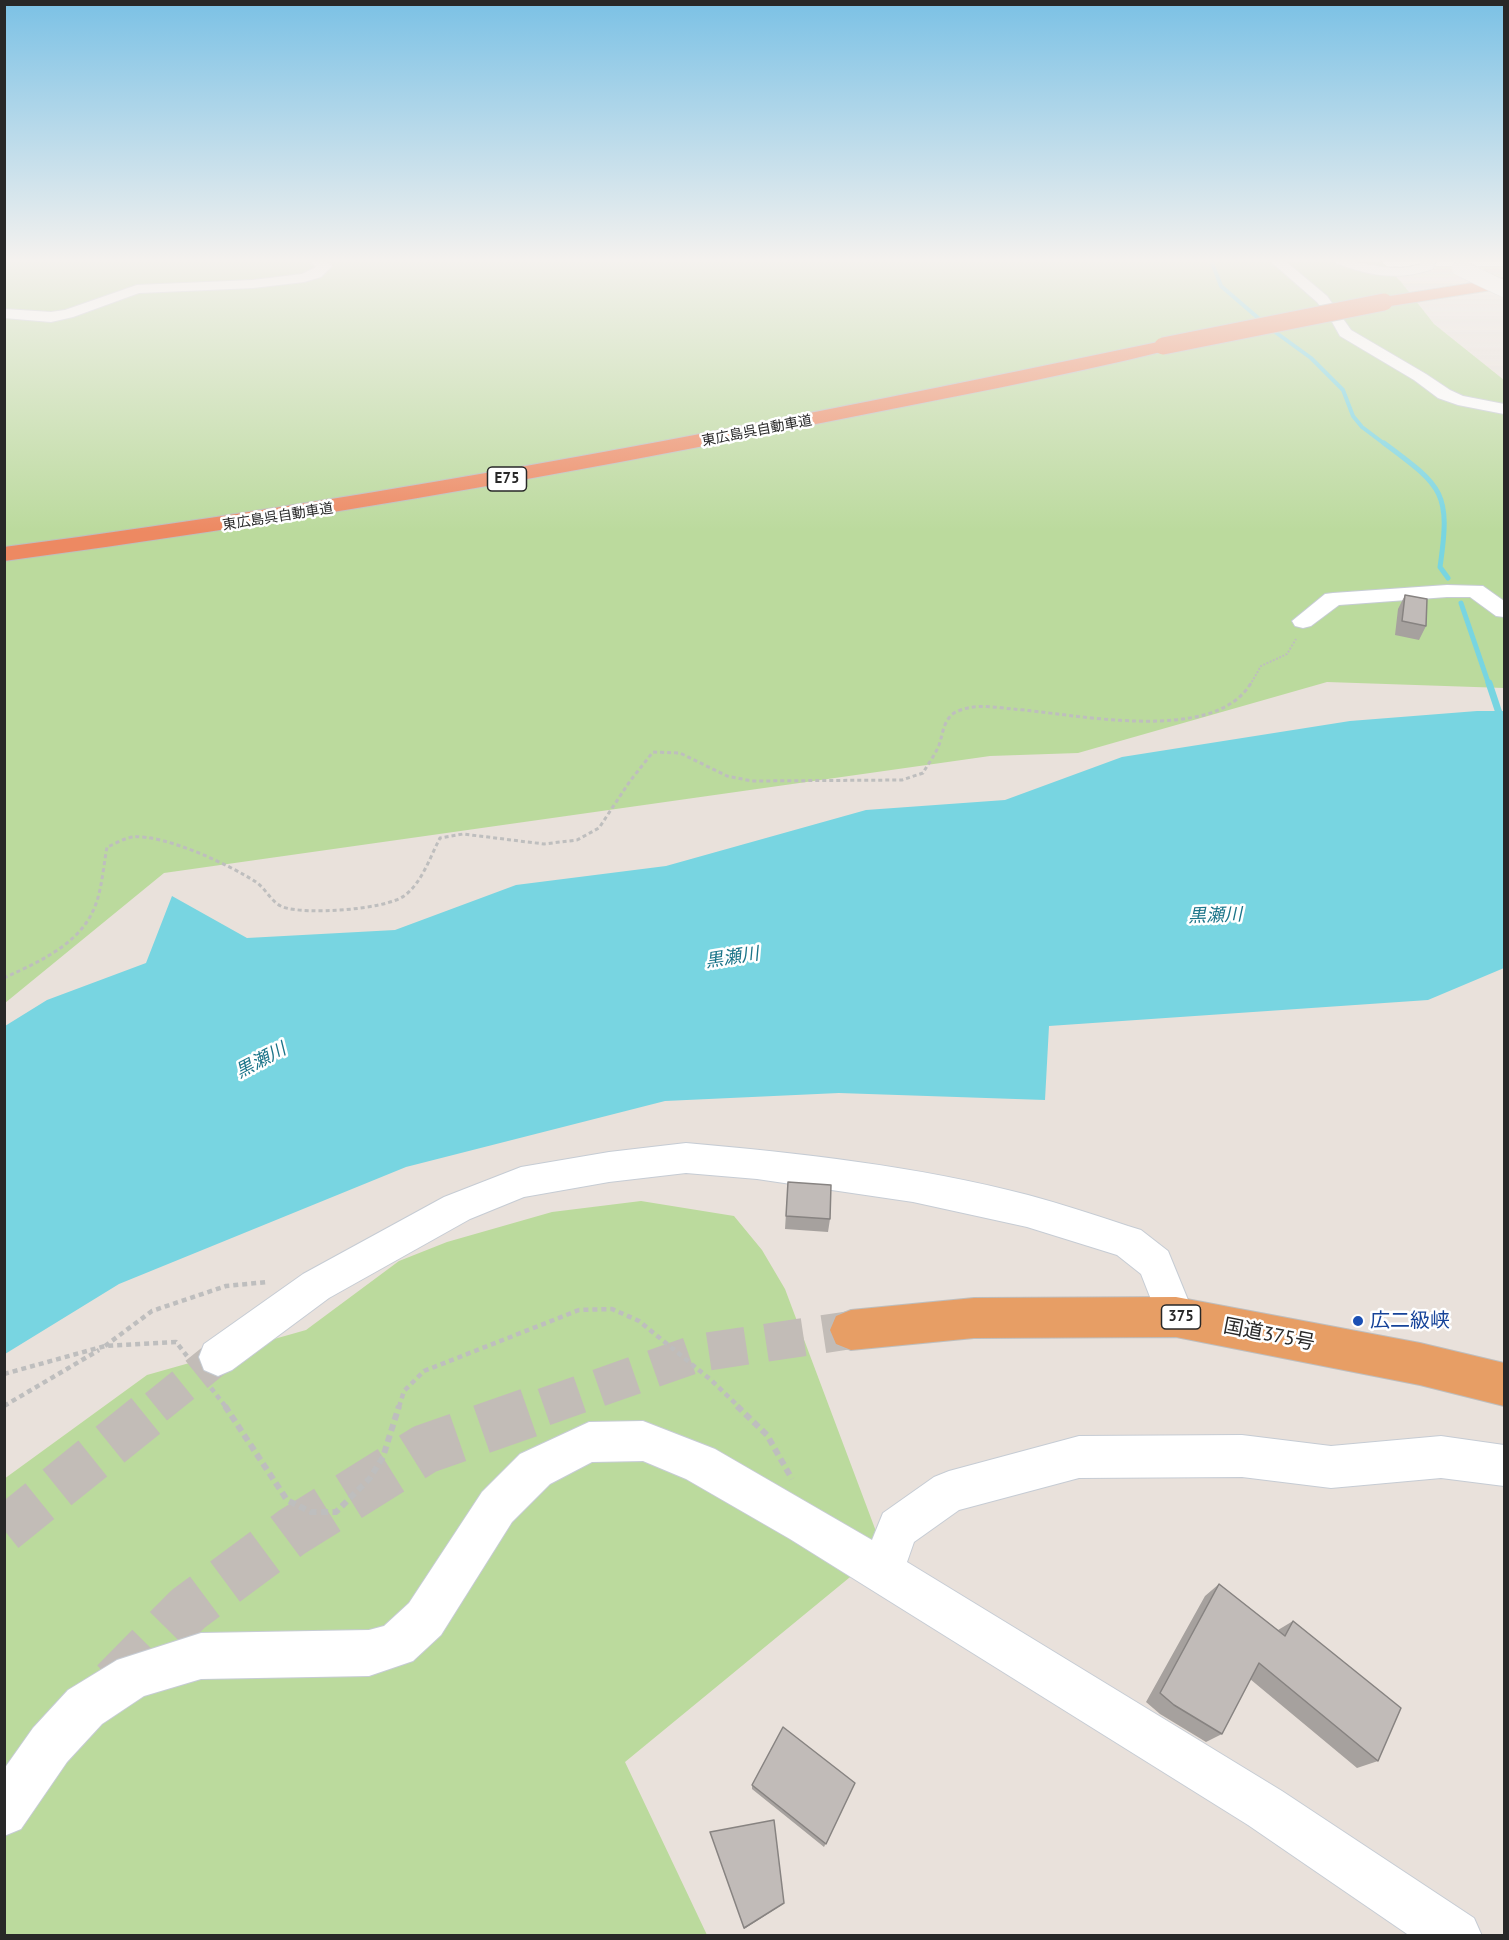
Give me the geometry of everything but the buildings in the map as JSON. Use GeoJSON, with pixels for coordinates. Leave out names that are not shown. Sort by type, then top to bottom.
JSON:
{"type":"FeatureCollection","features":[{"type":"Feature","properties":{"kind":"highway","name":"東広島呉自動車道"},"geometry":{"type":"LineString","coordinates":[[4,555],[364,504],[688,445],[1149,351]]}},
{"type":"Feature","properties":{"kind":"highway","name":"国道375号"},"geometry":{"type":"LineString","coordinates":[[851,1330],[974,1318],[1176,1317],[1420,1364],[1504,1385]]}},
{"type":"Feature","properties":{"kind":"street"},"geometry":{"type":"LineString","coordinates":[[1375,351],[1444,394],[1458,400],[1504,409]]}},
{"type":"Feature","properties":{"kind":"street"},"geometry":{"type":"LineString","coordinates":[[1304,621],[1333,599],[1463,590],[1475,591],[1504,611]]}},
{"type":"Feature","properties":{"kind":"street"},"geometry":{"type":"LineString","coordinates":[[206,1368],[316,1286],[457,1208],[521,1182],[609,1167],[686,1158],[757,1164],[913,1187],[1027,1211],[1128,1242],[1155,1263],[1176,1317]]}},
{"type":"Feature","properties":{"kind":"street"},"geometry":{"type":"LineString","coordinates":[[4,1812],[50,1744],[85,1707],[133,1676],[201,1656],[369,1653],[397,1645],[425,1619],[497,1508],[535,1468],[589,1442],[643,1441],[700,1464],[805,1524],[1265,1808],[1456,1935]]}},
{"type":"Feature","properties":{"kind":"street"},"geometry":{"type":"LineString","coordinates":[[882,1571],[898,1528],[949,1492],[1079,1457],[1242,1456],[1331,1467],[1441,1457],[1504,1465]]}},
{"type":"Feature","properties":{"kind":"path"},"geometry":{"type":"LineString","coordinates":[[4,978],[66,944],[83,926],[93,912],[107,847],[132,837],[177,846],[214,860],[260,885],[281,907],[312,911],[348,909],[403,897],[421,876],[440,837],[463,834],[544,843],[577,840],[599,828],[630,781],[653,752],[680,753],[727,776],[752,782],[902,780],[923,773],[939,746],[944,726],[953,714],[973,706],[1047,711],[1113,721],[1158,721],[1211,714],[1244,695],[1261,666],[1287,654],[1304,621]]}},
{"type":"Feature","properties":{"kind":"path"},"geometry":{"type":"LineString","coordinates":[[4,1406],[105,1346],[152,1311],[226,1286],[297,1281],[316,1286]]}},
{"type":"Feature","properties":{"kind":"path"},"geometry":{"type":"LineString","coordinates":[[4,1374],[105,1346],[176,1342],[206,1368],[287,1500],[311,1512],[336,1512],[370,1478],[383,1457],[404,1391],[424,1371],[579,1310],[612,1309],[639,1321],[711,1380],[767,1435],[805,1500],[805,1524]]}},
{"type":"Feature","properties":{"kind":"green space"},"geometry":{"type":"Polygon","coordinates":[[[5,351],[1467,351],[1504,380],[1504,688],[1327,682],[1078,753],[990,756],[164,873],[5,1003],[5,351]]]}},
{"type":"Feature","properties":{"kind":"green space"},"geometry":{"type":"Polygon","coordinates":[[[641,1201],[734,1216],[762,1250],[785,1289],[883,1550],[625,1762],[707,1935],[5,1935],[4,1479],[147,1375],[306,1330],[399,1261],[447,1242],[552,1212],[641,1201]]]}},
{"type":"Feature","properties":{"kind":"water","name":"黒瀬川"},"geometry":{"type":"Polygon","coordinates":[[[1504,711],[1504,968],[1428,1000],[1049,1026],[1045,1100],[839,1093],[665,1101],[406,1167],[119,1284],[5,1354],[5,1026],[47,1000],[146,963],[172,896],[247,938],[395,930],[516,885],[666,866],[866,810],[1005,800],[1122,757],[1350,721],[1504,711]]]}},
{"type":"Feature","properties":{"kind":"waterway"},"geometry":{"type":"LineString","coordinates":[[1301,351],[1343,390],[1353,416],[1362,427],[1386,445]]}},
{"type":"Feature","properties":{"kind":"waterway"},"geometry":{"type":"LineString","coordinates":[[1384,443],[1419,470],[1438,493],[1443,506],[1444,522],[1440,567],[1448,578]]}},
{"type":"Feature","properties":{"kind":"waterway"},"geometry":{"type":"LineString","coordinates":[[1461,603],[1489,685]]}},
{"type":"Feature","properties":{"kind":"waterway"},"geometry":{"type":"LineString","coordinates":[[1489,683],[1499,713],[1504,718]]}},
{"type":"Feature","properties":{"kind":"tunnel"},"geometry":{"type":"LineString","coordinates":[[544,1407],[698,1353],[851,1330]]}},
{"type":"Feature","properties":{"kind":"tunnel"},"geometry":{"type":"LineString","coordinates":[[156,1407],[218,1357]]}},
{"type":"Feature","properties":{"kind":"tunnel"},"geometry":{"type":"LineString","coordinates":[[4,1530],[158,1406]]}},
{"type":"Feature","properties":{"kind":"tunnel"},"geometry":{"type":"LineString","coordinates":[[115,1683],[188,1609],[292,1532],[425,1449],[548,1406]]}},
{"type":"Feature","properties":{"kind":"place","name":"広二級峡"},"geometry":{"type":"Point","coordinates":[1358,1321]}}]}
